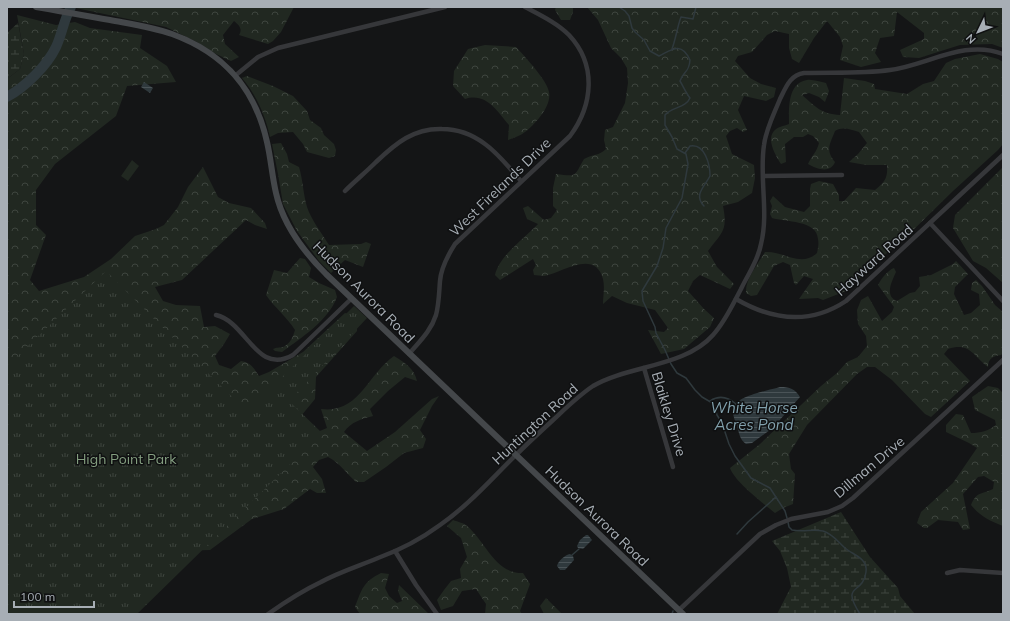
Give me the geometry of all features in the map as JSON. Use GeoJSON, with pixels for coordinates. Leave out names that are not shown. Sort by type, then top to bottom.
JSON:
{"type":"FeatureCollection","features":[{"type":"Feature","properties":{"kind":"street","name":"Hudson Aurora Road"},"geometry":{"type":"LineString","coordinates":[[36,7],[139,26],[172,34],[199,46],[236,75],[253,101],[263,125],[268,143],[276,194],[280,208],[287,224],[304,250],[321,270],[351,299],[681,612]]}},
{"type":"Feature","properties":{"kind":"street"},"geometry":{"type":"LineString","coordinates":[[236,75],[256,58],[278,48],[445,7]]}},
{"type":"Feature","properties":{"kind":"street","name":"West Firelands Drive"},"geometry":{"type":"LineString","coordinates":[[409,354],[425,336],[434,320],[439,301],[441,274],[446,259],[452,249],[462,236],[562,143],[578,125],[585,110],[588,99],[589,85],[587,68],[579,50],[568,35],[558,26],[525,7]]}},
{"type":"Feature","properties":{"kind":"street","name":"Huntington Road"},"geometry":{"type":"LineString","coordinates":[[268,614],[288,600],[321,581],[395,551],[424,536],[451,517],[578,397],[593,386],[609,379],[691,352],[704,344],[719,328],[755,264],[762,243],[764,222],[763,146],[766,134],[786,86],[797,74],[889,70],[910,67],[967,49],[990,50],[1003,54]]}},
{"type":"Feature","properties":{"kind":"street"},"geometry":{"type":"LineString","coordinates":[[345,191],[398,142],[415,133],[436,129],[456,130],[479,140],[493,151],[521,181]]}},
{"type":"Feature","properties":{"kind":"street","name":"Hayward Road"},"geometry":{"type":"LineString","coordinates":[[736,299],[746,305],[766,312],[789,317],[805,317],[826,312],[846,302],[1003,155]]}},
{"type":"Feature","properties":{"kind":"street"},"geometry":{"type":"LineString","coordinates":[[764,176],[842,175]]}},
{"type":"Feature","properties":{"kind":"street"},"geometry":{"type":"LineString","coordinates":[[930,223],[1003,301]]}},
{"type":"Feature","properties":{"kind":"street"},"geometry":{"type":"LineString","coordinates":[[216,315],[226,318],[263,356],[271,360],[281,360],[293,355],[351,299]]}},
{"type":"Feature","properties":{"kind":"street","name":"Dillman Drive"},"geometry":{"type":"LineString","coordinates":[[681,612],[760,534],[786,521],[828,512],[842,506],[853,498],[1003,360]]}},
{"type":"Feature","properties":{"kind":"street","name":"Blaikley Drive"},"geometry":{"type":"LineString","coordinates":[[644,368],[673,467]]}},
{"type":"Feature","properties":{"kind":"street"},"geometry":{"type":"LineString","coordinates":[[395,551],[416,585],[437,614]]}},
{"type":"Feature","properties":{"kind":"street"},"geometry":{"type":"LineString","coordinates":[[947,573],[960,570],[1003,573]]}},
{"type":"Feature","properties":{"kind":"green space"},"geometry":{"type":"Polygon","coordinates":[[[71,7],[294,7],[281,32],[268,44],[239,35],[241,31],[240,27],[234,21],[223,35],[225,44],[239,57],[231,61],[166,27],[71,7]]]}},
{"type":"Feature","properties":{"kind":"green space"},"geometry":{"type":"Polygon","coordinates":[[[556,7],[573,7],[570,20],[561,20],[555,10],[556,7]]]}},
{"type":"Feature","properties":{"kind":"green space"},"geometry":{"type":"Polygon","coordinates":[[[587,7],[1003,7],[1003,48],[992,44],[960,45],[919,58],[903,57],[900,50],[924,39],[924,33],[897,12],[894,36],[880,38],[875,53],[881,62],[861,67],[840,60],[843,46],[840,37],[827,21],[814,38],[799,63],[792,59],[789,48],[789,34],[775,31],[767,35],[752,52],[738,56],[735,61],[750,78],[761,84],[776,88],[774,97],[766,101],[744,96],[738,110],[747,130],[743,132],[737,128],[730,131],[726,136],[732,154],[754,165],[755,178],[752,193],[738,202],[723,206],[725,221],[723,231],[708,251],[717,267],[734,284],[730,289],[700,275],[693,281],[688,291],[714,318],[710,327],[684,349],[661,354],[648,330],[664,332],[668,328],[655,310],[627,303],[612,296],[603,304],[603,279],[599,270],[593,265],[577,265],[542,276],[534,275],[533,270],[536,265],[533,259],[500,280],[495,275],[497,268],[507,254],[538,224],[527,219],[523,208],[528,206],[544,220],[551,218],[557,210],[553,206],[553,188],[556,174],[574,174],[577,172],[584,159],[601,153],[606,149],[604,140],[605,130],[613,127],[625,103],[628,83],[627,68],[621,58],[611,48],[598,20],[587,7]]]}},
{"type":"Feature","properties":{"kind":"green space"},"geometry":{"type":"Polygon","coordinates":[[[17,15],[56,25],[75,22],[90,28],[142,35],[140,48],[167,66],[176,82],[127,86],[116,116],[55,164],[36,190],[36,225],[46,235],[30,280],[39,291],[84,277],[111,259],[135,236],[164,225],[178,207],[188,187],[203,167],[218,197],[229,203],[251,208],[265,223],[267,229],[246,220],[182,280],[155,287],[163,301],[176,305],[200,306],[204,327],[215,326],[230,334],[215,356],[219,365],[231,369],[241,361],[252,366],[259,376],[269,372],[303,352],[345,313],[357,317],[357,331],[316,377],[315,399],[301,416],[315,433],[327,428],[321,409],[334,409],[345,406],[362,392],[385,364],[394,356],[411,369],[416,376],[417,381],[405,377],[370,409],[373,416],[357,421],[344,432],[367,451],[395,432],[432,399],[439,396],[432,406],[420,430],[426,439],[423,448],[404,453],[364,482],[356,482],[339,465],[328,457],[319,460],[313,467],[322,479],[326,493],[317,493],[310,489],[284,509],[252,519],[210,550],[7,555],[7,79],[20,69],[24,54],[17,15]]]}},
{"type":"Feature","properties":{"kind":"green space"},"geometry":{"type":"Polygon","coordinates":[[[18,23],[24,54],[20,69],[7,79],[7,33],[18,23]]]}},
{"type":"Feature","properties":{"kind":"green space"},"geometry":{"type":"Polygon","coordinates":[[[485,45],[516,47],[540,75],[549,92],[548,103],[538,120],[523,133],[508,140],[509,125],[490,104],[479,98],[465,99],[453,86],[454,71],[468,49],[485,45]]]}},
{"type":"Feature","properties":{"kind":"green space"},"geometry":{"type":"Polygon","coordinates":[[[980,54],[1003,62],[1003,144],[998,150],[903,240],[877,261],[846,291],[823,300],[818,298],[799,299],[813,279],[804,276],[796,285],[794,283],[790,265],[783,262],[774,266],[757,295],[751,296],[746,293],[746,288],[750,277],[765,252],[772,252],[799,259],[811,257],[817,253],[818,239],[812,228],[800,223],[772,218],[770,214],[772,206],[770,201],[773,196],[785,207],[804,212],[810,206],[811,184],[819,181],[833,184],[839,195],[839,201],[844,201],[856,188],[875,190],[881,185],[887,173],[887,165],[866,165],[849,162],[867,143],[859,132],[847,129],[835,131],[829,150],[835,162],[830,168],[819,169],[808,164],[819,143],[813,136],[808,134],[803,137],[794,137],[785,144],[786,162],[781,164],[771,143],[771,139],[777,128],[789,124],[790,98],[796,86],[800,82],[807,80],[826,83],[829,91],[825,102],[819,97],[809,93],[802,95],[823,111],[840,115],[844,78],[874,84],[875,89],[907,94],[923,84],[934,81],[946,63],[955,59],[980,54]]]}},
{"type":"Feature","properties":{"kind":"green space"},"geometry":{"type":"Polygon","coordinates":[[[247,76],[293,96],[307,111],[310,120],[321,128],[324,135],[334,144],[336,150],[335,156],[329,158],[307,152],[303,144],[293,132],[278,133],[270,137],[260,106],[252,91],[242,78],[247,76]]]}},
{"type":"Feature","properties":{"kind":"green space"},"geometry":{"type":"Polygon","coordinates":[[[281,143],[287,154],[289,162],[299,167],[307,207],[329,245],[361,244],[366,242],[371,244],[363,267],[345,260],[331,273],[319,261],[297,231],[283,204],[272,144],[281,143]]]}},
{"type":"Feature","properties":{"kind":"green space"},"geometry":{"type":"Polygon","coordinates":[[[132,160],[139,166],[128,181],[121,176],[132,160]]]}},
{"type":"Feature","properties":{"kind":"green space"},"geometry":{"type":"Polygon","coordinates":[[[1003,167],[1003,283],[986,268],[973,261],[953,228],[955,215],[1003,167]]]}},
{"type":"Feature","properties":{"kind":"green space"},"geometry":{"type":"Polygon","coordinates":[[[300,258],[305,259],[311,268],[309,277],[335,290],[337,297],[333,306],[314,328],[282,352],[275,351],[273,349],[283,347],[288,344],[295,330],[266,295],[274,270],[287,273],[300,258]]]}},
{"type":"Feature","properties":{"kind":"green space"},"geometry":{"type":"Polygon","coordinates":[[[956,261],[968,274],[955,287],[954,294],[964,315],[971,313],[980,305],[979,294],[971,290],[972,283],[976,280],[995,305],[1003,312],[1003,353],[992,358],[989,361],[988,367],[971,351],[961,347],[948,349],[944,354],[970,381],[931,417],[925,414],[892,380],[875,367],[867,367],[857,374],[807,425],[789,454],[791,469],[795,474],[793,504],[775,513],[737,480],[730,468],[760,444],[847,362],[858,357],[867,346],[866,336],[858,324],[857,310],[861,300],[868,296],[882,321],[892,312],[894,307],[878,285],[887,273],[894,268],[896,272],[891,284],[890,292],[893,299],[897,301],[910,293],[915,292],[920,286],[919,277],[931,275],[956,261]]]}},
{"type":"Feature","properties":{"kind":"green space","name":"High Point Park"},"geometry":{"type":"Polygon","coordinates":[[[106,271],[247,412],[354,306],[367,318],[289,401],[322,433],[137,614],[7,614],[7,366],[106,271]]]}},
{"type":"Feature","properties":{"kind":"green space"},"geometry":{"type":"Polygon","coordinates":[[[988,386],[998,388],[1003,393],[1003,526],[986,518],[971,505],[977,495],[993,489],[994,482],[984,476],[978,477],[963,494],[970,529],[963,530],[958,522],[938,520],[927,528],[924,528],[917,523],[921,512],[953,483],[977,448],[946,432],[946,425],[956,414],[963,415],[971,433],[978,433],[990,429],[996,425],[995,420],[975,410],[972,397],[988,386]]]}},
{"type":"Feature","properties":{"kind":"green space"},"geometry":{"type":"Polygon","coordinates":[[[841,512],[870,557],[898,588],[900,596],[915,614],[777,614],[791,587],[787,568],[780,551],[772,541],[841,512]]]}},
{"type":"Feature","properties":{"kind":"green space"},"geometry":{"type":"Polygon","coordinates":[[[453,520],[467,526],[498,563],[513,572],[523,573],[530,584],[520,611],[522,614],[485,614],[486,604],[476,589],[462,591],[453,606],[441,610],[437,600],[451,581],[461,578],[460,569],[467,557],[461,538],[447,526],[453,520]]]}},
{"type":"Feature","properties":{"kind":"green space"},"geometry":{"type":"Polygon","coordinates":[[[381,573],[389,574],[385,588],[389,596],[397,603],[402,601],[398,591],[399,585],[429,614],[360,614],[355,607],[364,587],[370,580],[381,573]]]}},
{"type":"Feature","properties":{"kind":"green space"},"geometry":{"type":"Polygon","coordinates":[[[546,598],[562,614],[544,614],[540,606],[546,598]]]}},
{"type":"Feature","properties":{"kind":"water"},"geometry":{"type":"Polygon","coordinates":[[[144,82],[153,88],[150,93],[141,87],[144,82]]]}},
{"type":"Feature","properties":{"kind":"water","name":"White Horse Acres Pond"},"geometry":{"type":"Polygon","coordinates":[[[780,387],[792,389],[800,397],[778,422],[772,425],[770,430],[752,443],[746,444],[740,436],[734,417],[733,408],[735,404],[747,397],[780,387]]]}},
{"type":"Feature","properties":{"kind":"water"},"geometry":{"type":"Polygon","coordinates":[[[588,535],[592,540],[583,549],[578,548],[577,546],[580,540],[588,535]]]}},
{"type":"Feature","properties":{"kind":"water"},"geometry":{"type":"Polygon","coordinates":[[[570,554],[573,556],[574,560],[565,570],[560,570],[557,566],[559,562],[570,554]]]}},
{"type":"Feature","properties":{"kind":"waterway"},"geometry":{"type":"LineString","coordinates":[[7,97],[28,82],[41,69],[52,54],[71,7]]}},
{"type":"Feature","properties":{"kind":"waterway"},"geometry":{"type":"LineString","coordinates":[[610,7],[615,7]]}},
{"type":"Feature","properties":{"kind":"waterway"},"geometry":{"type":"LineString","coordinates":[[619,7],[629,16],[632,28],[644,40],[650,51],[659,56],[671,50],[679,49],[683,50],[690,60],[689,67],[680,81],[690,98],[685,104],[671,110],[665,115],[665,125],[677,149],[686,154],[688,164],[682,198],[666,228],[663,248],[657,266],[642,291],[643,301],[671,364],[677,373],[686,378],[702,397],[714,404],[717,415],[722,423],[735,456],[751,478],[770,488],[785,511],[787,518]]}},
{"type":"Feature","properties":{"kind":"waterway"},"geometry":{"type":"LineString","coordinates":[[672,49],[681,17],[693,19],[696,7]]}},
{"type":"Feature","properties":{"kind":"waterway"},"geometry":{"type":"LineString","coordinates":[[685,153],[690,146],[695,146],[703,151],[708,161],[710,176],[700,194],[701,202],[704,206]]}},
{"type":"Feature","properties":{"kind":"waterway"},"geometry":{"type":"LineString","coordinates":[[710,401],[720,397],[730,400],[736,404]]}},
{"type":"Feature","properties":{"kind":"waterway"},"geometry":{"type":"LineString","coordinates":[[737,534],[776,497]]}},
{"type":"Feature","properties":{"kind":"waterway"},"geometry":{"type":"LineString","coordinates":[[788,522],[789,527],[792,530],[819,530],[827,532],[865,563],[866,572],[864,579],[852,593],[854,604],[860,614]]}},
{"type":"Feature","properties":{"kind":"waterway"},"geometry":{"type":"LineString","coordinates":[[572,555],[579,549]]}}]}
